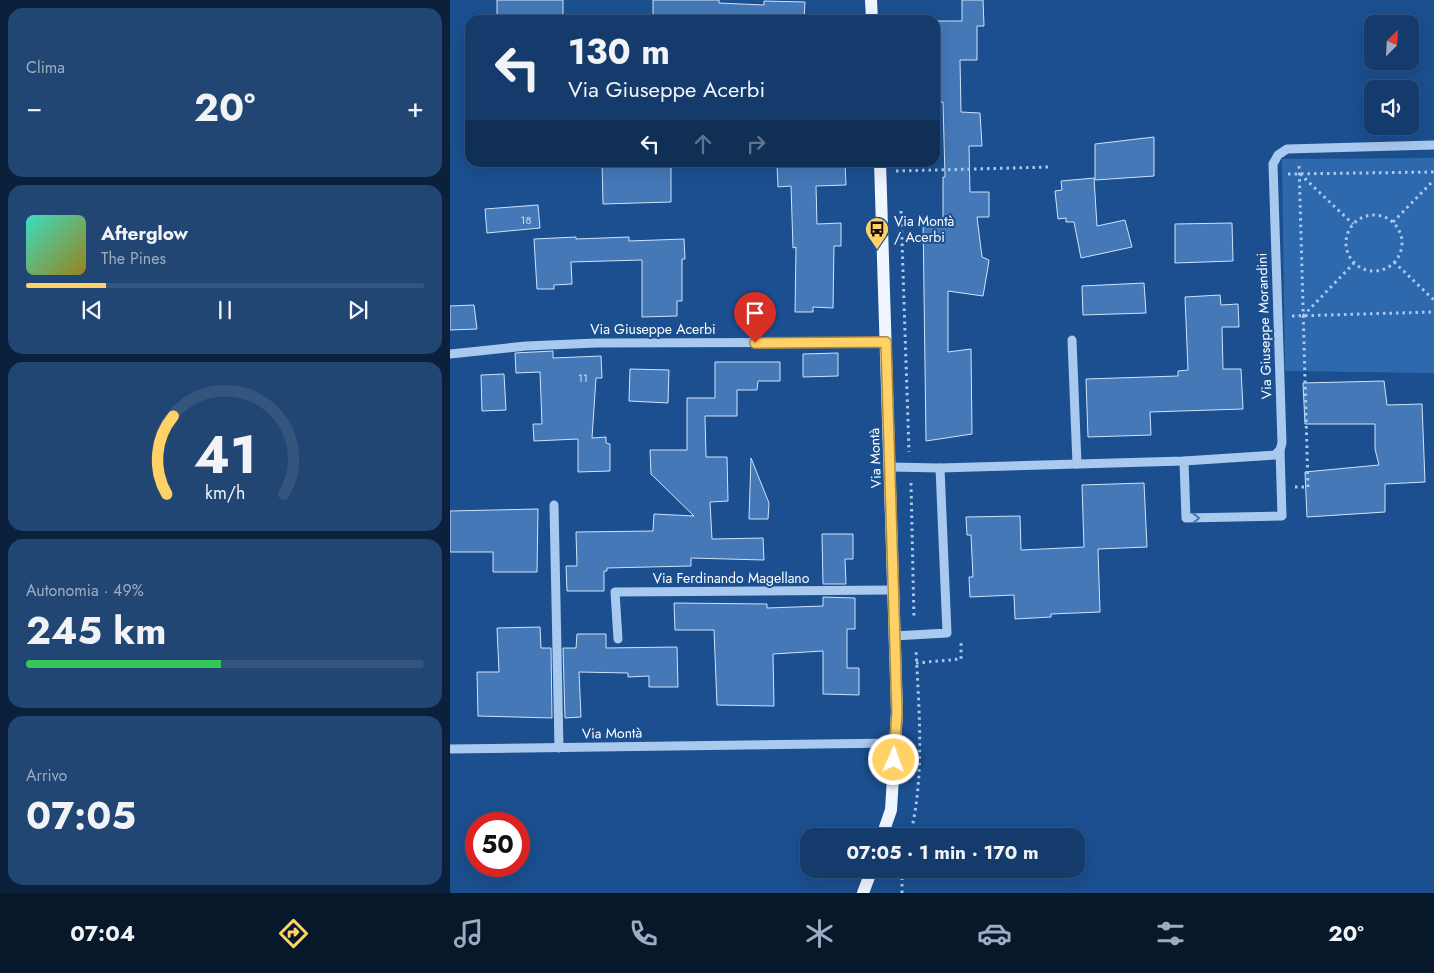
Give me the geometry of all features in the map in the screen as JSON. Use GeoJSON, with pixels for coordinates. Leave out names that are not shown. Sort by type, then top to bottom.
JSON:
{"type":"FeatureCollection","features":[{"type":"Feature","properties":{"kind":"main road"},"geometry":{"type":"LineString","coordinates":[[871,0],[872,15]]}},
{"type":"Feature","properties":{"kind":"main road","name":"Via Montà"},"geometry":{"type":"LineString","coordinates":[[880,167],[897,712],[891,810],[885,828]]}},
{"type":"Feature","properties":{"kind":"main road"},"geometry":{"type":"LineString","coordinates":[[863,893],[869,878]]}},
{"type":"Feature","properties":{"kind":"street","name":"Via Giuseppe Morandini"},"geometry":{"type":"LineString","coordinates":[[1184,462],[1186,518],[1282,516],[1273,164],[1278,155],[1287,149],[1434,145]]}},
{"type":"Feature","properties":{"kind":"street"},"geometry":{"type":"LineString","coordinates":[[1072,340],[1077,464]]}},
{"type":"Feature","properties":{"kind":"street","name":"Via Giuseppe Acerbi"},"geometry":{"type":"LineString","coordinates":[[450,354],[526,346],[596,343],[886,342]]}},
{"type":"Feature","properties":{"kind":"street"},"geometry":{"type":"LineString","coordinates":[[890,468],[1184,462],[1269,457],[1280,450]]}},
{"type":"Feature","properties":{"kind":"street"},"geometry":{"type":"LineString","coordinates":[[894,636],[947,633],[940,468]]}},
{"type":"Feature","properties":{"kind":"street"},"geometry":{"type":"LineString","coordinates":[[554,505],[559,748]]}},
{"type":"Feature","properties":{"kind":"street","name":"Via Ferdinando Magellano"},"geometry":{"type":"LineString","coordinates":[[618,639],[615,592],[893,590]]}},
{"type":"Feature","properties":{"kind":"street","name":"Via Montà"},"geometry":{"type":"LineString","coordinates":[[450,749],[895,743]]}},
{"type":"Feature","properties":{"kind":"path"},"geometry":{"type":"LineString","coordinates":[[1282,488],[1308,487],[1299,163]]}},
{"type":"Feature","properties":{"kind":"path"},"geometry":{"type":"LineString","coordinates":[[880,167],[899,171],[1050,167]]}},
{"type":"Feature","properties":{"kind":"path"},"geometry":{"type":"LineString","coordinates":[[899,167],[900,180]]}},
{"type":"Feature","properties":{"kind":"path"},"geometry":{"type":"LineString","coordinates":[[1285,174],[1434,172]]}},
{"type":"Feature","properties":{"kind":"path"},"geometry":{"type":"LineString","coordinates":[[1299,174],[1352,224]]}},
{"type":"Feature","properties":{"kind":"path"},"geometry":{"type":"LineString","coordinates":[[1393,222],[1434,180]]}},
{"type":"Feature","properties":{"kind":"path"},"geometry":{"type":"LineString","coordinates":[[901,208],[910,455]]}},
{"type":"Feature","properties":{"kind":"path"},"geometry":{"type":"LineString","coordinates":[[1372,214],[1383,216],[1393,222],[1401,238],[1399,255],[1394,262],[1385,269],[1374,271],[1363,269],[1354,263],[1348,254],[1345,244],[1347,233],[1352,224],[1362,217],[1372,214]]}},
{"type":"Feature","properties":{"kind":"path"},"geometry":{"type":"LineString","coordinates":[[1394,262],[1434,300]]}},
{"type":"Feature","properties":{"kind":"path"},"geometry":{"type":"LineString","coordinates":[[1303,316],[1354,263]]}},
{"type":"Feature","properties":{"kind":"path"},"geometry":{"type":"LineString","coordinates":[[1276,317],[1434,312]]}},
{"type":"Feature","properties":{"kind":"path"},"geometry":{"type":"LineString","coordinates":[[911,480],[914,622]]}},
{"type":"Feature","properties":{"kind":"path"},"geometry":{"type":"LineString","coordinates":[[912,828],[916,811],[918,747],[916,650]]}},
{"type":"Feature","properties":{"kind":"path"},"geometry":{"type":"LineString","coordinates":[[902,878],[902,893]]}},
{"type":"Feature","properties":{"kind":"shaded area"},"geometry":{"type":"Polygon","coordinates":[[[1434,158],[1434,373],[1285,371],[1282,159],[1434,158]]]}},
{"type":"Feature","properties":{"kind":"building"},"geometry":{"type":"Polygon","coordinates":[[[497,0],[563,0],[563,15],[497,15],[497,0]]]}},
{"type":"Feature","properties":{"kind":"building"},"geometry":{"type":"Polygon","coordinates":[[[653,0],[719,0],[719,3],[764,5],[764,1],[805,2],[804,15],[653,15],[653,0]]]}},
{"type":"Feature","properties":{"kind":"building"},"geometry":{"type":"Polygon","coordinates":[[[962,0],[983,0],[984,26],[977,26],[977,60],[960,60],[961,112],[980,113],[982,146],[969,146],[970,192],[989,192],[989,217],[977,217],[982,257],[989,260],[983,296],[948,291],[948,352],[971,349],[972,434],[926,441],[923,218],[943,219],[943,177],[945,177],[943,102],[940,102],[940,21],[962,21],[962,0]]]}},
{"type":"Feature","properties":{"kind":"building"},"geometry":{"type":"Polygon","coordinates":[[[1154,137],[1154,176],[1095,180],[1095,144],[1154,137]]]}},
{"type":"Feature","properties":{"kind":"building"},"geometry":{"type":"Polygon","coordinates":[[[602,167],[671,167],[671,202],[603,204],[602,167]]]}},
{"type":"Feature","properties":{"kind":"building"},"geometry":{"type":"Polygon","coordinates":[[[777,167],[845,167],[846,185],[816,186],[817,224],[841,223],[841,246],[834,246],[833,308],[813,307],[813,312],[795,312],[796,247],[793,248],[791,186],[778,187],[777,167]]]}},
{"type":"Feature","properties":{"kind":"building"},"geometry":{"type":"Polygon","coordinates":[[[1094,178],[1097,226],[1125,220],[1132,247],[1081,258],[1074,222],[1066,222],[1066,218],[1058,219],[1055,191],[1062,190],[1061,181],[1094,178]]]}},
{"type":"Feature","properties":{"kind":"building"},"geometry":{"type":"Polygon","coordinates":[[[538,205],[540,228],[487,233],[485,209],[538,205]]]}},
{"type":"Feature","properties":{"kind":"building"},"geometry":{"type":"Polygon","coordinates":[[[1232,223],[1233,261],[1175,263],[1175,224],[1232,223]]]}},
{"type":"Feature","properties":{"kind":"building"},"geometry":{"type":"Polygon","coordinates":[[[576,237],[576,239],[629,237],[629,241],[684,239],[685,259],[682,259],[682,301],[677,301],[677,316],[642,317],[642,260],[571,262],[572,284],[554,285],[554,289],[537,289],[534,239],[576,237]]]}},
{"type":"Feature","properties":{"kind":"building"},"geometry":{"type":"Polygon","coordinates":[[[1144,283],[1146,313],[1083,315],[1082,286],[1144,283]]]}},
{"type":"Feature","properties":{"kind":"building"},"geometry":{"type":"Polygon","coordinates":[[[1220,295],[1221,305],[1238,304],[1239,327],[1222,327],[1223,369],[1241,369],[1243,409],[1150,412],[1151,435],[1088,437],[1086,379],[1178,376],[1178,371],[1188,370],[1185,297],[1220,295]]]}},
{"type":"Feature","properties":{"kind":"building"},"geometry":{"type":"Polygon","coordinates":[[[474,305],[477,329],[450,330],[450,306],[474,305]]]}},
{"type":"Feature","properties":{"kind":"building"},"geometry":{"type":"Polygon","coordinates":[[[553,351],[553,358],[601,356],[602,378],[596,378],[592,438],[606,437],[606,443],[610,444],[610,471],[578,472],[578,439],[534,441],[533,424],[542,424],[540,372],[516,373],[515,353],[553,351]]]}},
{"type":"Feature","properties":{"kind":"building"},"geometry":{"type":"Polygon","coordinates":[[[838,353],[838,376],[803,377],[803,354],[838,353]]]}},
{"type":"Feature","properties":{"kind":"building"},"geometry":{"type":"Polygon","coordinates":[[[715,362],[780,362],[780,381],[758,381],[757,390],[737,390],[737,416],[705,416],[706,457],[727,457],[728,501],[710,502],[712,539],[763,538],[764,560],[691,558],[691,566],[607,568],[607,571],[604,571],[604,591],[567,591],[566,566],[577,566],[576,532],[653,531],[654,514],[694,516],[651,474],[650,450],[687,450],[687,398],[715,398],[715,362]]]}},
{"type":"Feature","properties":{"kind":"building"},"geometry":{"type":"Polygon","coordinates":[[[630,369],[669,370],[668,403],[629,401],[630,369]]]}},
{"type":"Feature","properties":{"kind":"building"},"geometry":{"type":"Polygon","coordinates":[[[504,374],[506,410],[482,411],[481,375],[504,374]]]}},
{"type":"Feature","properties":{"kind":"building"},"geometry":{"type":"Polygon","coordinates":[[[1384,381],[1387,405],[1422,404],[1425,482],[1385,484],[1385,512],[1307,517],[1305,472],[1379,465],[1375,449],[1375,424],[1305,424],[1303,383],[1384,381]]]}},
{"type":"Feature","properties":{"kind":"building"},"geometry":{"type":"Polygon","coordinates":[[[751,458],[769,503],[768,519],[749,519],[751,458]]]}},
{"type":"Feature","properties":{"kind":"building"},"geometry":{"type":"Polygon","coordinates":[[[1144,483],[1147,547],[1098,549],[1100,612],[1051,614],[1051,617],[1015,619],[1014,595],[970,597],[969,577],[973,577],[971,535],[967,535],[966,517],[1020,516],[1021,550],[1084,547],[1082,485],[1144,483]]]}},
{"type":"Feature","properties":{"kind":"building"},"geometry":{"type":"Polygon","coordinates":[[[538,509],[537,572],[493,572],[493,552],[450,552],[450,511],[538,509]]]}},
{"type":"Feature","properties":{"kind":"building"},"geometry":{"type":"Polygon","coordinates":[[[822,534],[853,534],[853,559],[845,559],[846,584],[823,584],[822,534]]]}},
{"type":"Feature","properties":{"kind":"building"},"geometry":{"type":"Polygon","coordinates":[[[823,597],[855,598],[855,629],[847,629],[847,668],[859,668],[859,695],[823,694],[823,651],[773,654],[774,706],[717,705],[714,630],[675,630],[674,603],[767,604],[767,608],[823,606],[823,597]]]}},
{"type":"Feature","properties":{"kind":"building"},"geometry":{"type":"Polygon","coordinates":[[[540,627],[541,648],[551,648],[552,718],[478,716],[477,672],[499,672],[497,628],[540,627]]]}},
{"type":"Feature","properties":{"kind":"building"},"geometry":{"type":"Polygon","coordinates":[[[577,634],[606,634],[606,648],[677,647],[678,687],[649,687],[649,676],[628,677],[628,673],[579,672],[581,717],[565,718],[563,648],[576,648],[577,634]]]}},
{"type":"Feature","properties":{"kind":"place","name":"Via Montà / Acerbi"},"geometry":{"type":"Point","coordinates":[877,250]}},
{"type":"Feature","properties":{"kind":"route"},"geometry":{"type":"LineString","coordinates":[[755,343],[886,342],[897,712],[894,760]]}}]}
